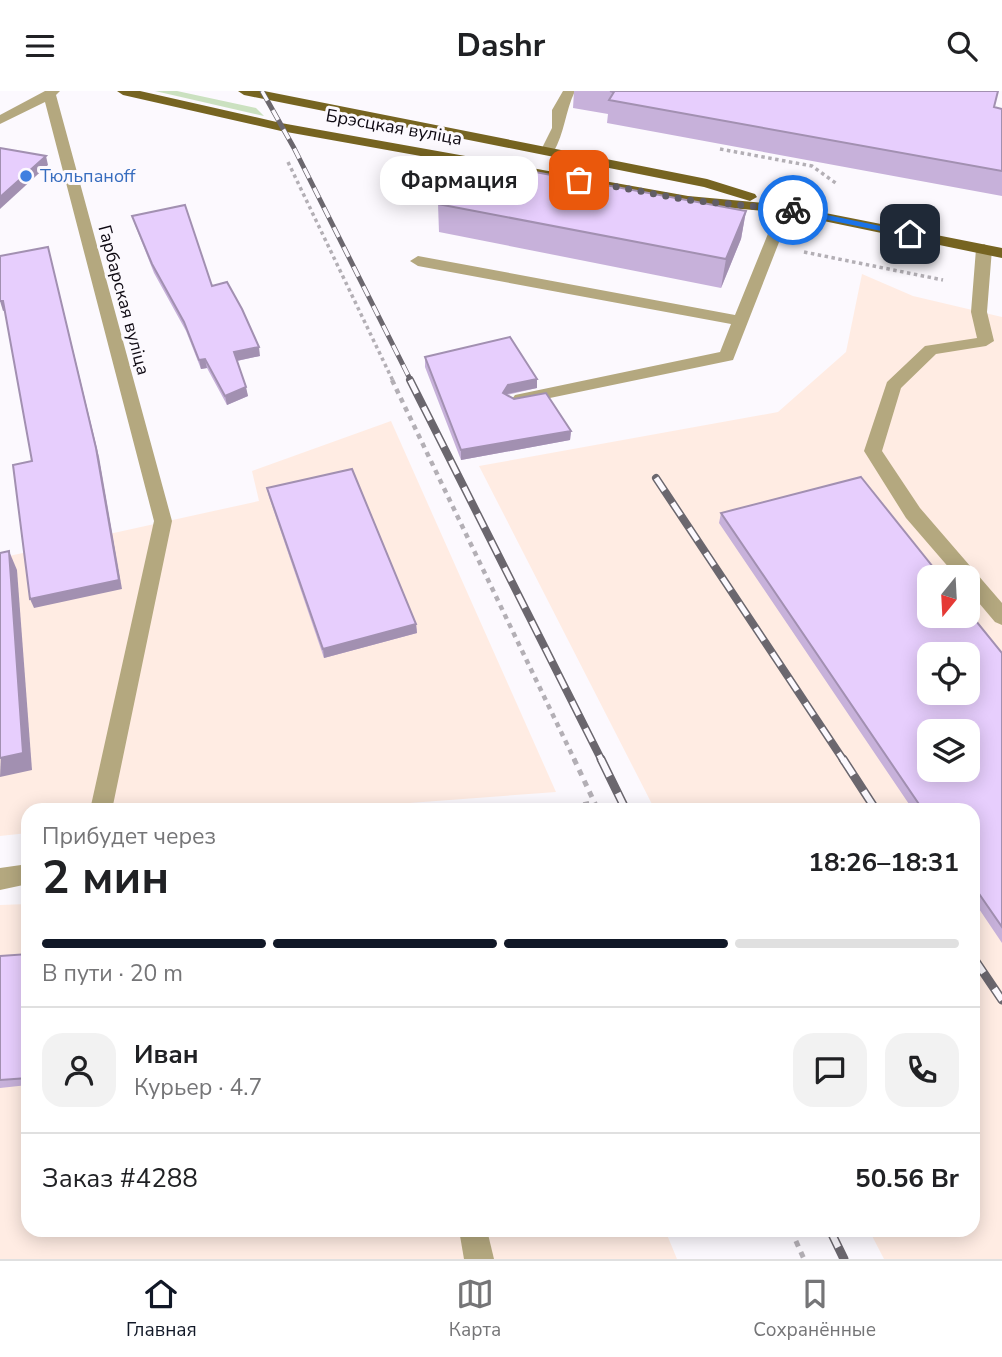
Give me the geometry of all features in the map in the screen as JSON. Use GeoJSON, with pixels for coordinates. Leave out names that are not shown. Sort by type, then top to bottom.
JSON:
{"type":"FeatureCollection","features":[{"type":"Feature","properties":{"kind":"main road","name":"Брэсцкая вуліца"},"geometry":{"type":"LineString","coordinates":[[123,91],[281,127],[688,200],[785,209],[993,251]]}},
{"type":"Feature","properties":{"kind":"main road","name":"Брэсцкая вуліца"},"geometry":{"type":"LineString","coordinates":[[244,91],[707,183],[785,209]]}},
{"type":"Feature","properties":{"kind":"street"},"geometry":{"type":"LineString","coordinates":[[548,150],[559,128],[559,110],[569,91]]}},
{"type":"Feature","properties":{"kind":"street"},"geometry":{"type":"LineString","coordinates":[[0,120],[52,93]]}},
{"type":"Feature","properties":{"kind":"street","name":"Гарбарская вуліца"},"geometry":{"type":"LineString","coordinates":[[52,93],[163,521],[103,803]]}},
{"type":"Feature","properties":{"kind":"street"},"geometry":{"type":"LineString","coordinates":[[514,401],[727,356],[785,209]]}},
{"type":"Feature","properties":{"kind":"street"},"geometry":{"type":"LineString","coordinates":[[993,251],[979,312],[994,344],[931,351],[893,386],[873,451],[912,513],[1002,617]]}},
{"type":"Feature","properties":{"kind":"street"},"geometry":{"type":"LineString","coordinates":[[418,261],[740,321]]}},
{"type":"Feature","properties":{"kind":"street"},"geometry":{"type":"LineString","coordinates":[[0,879],[21,875]]}},
{"type":"Feature","properties":{"kind":"street"},"geometry":{"type":"LineString","coordinates":[[474,1237],[479,1259]]}},
{"type":"Feature","properties":{"kind":"path"},"geometry":{"type":"LineString","coordinates":[[286,158],[595,802],[591,803]]}},
{"type":"Feature","properties":{"kind":"path"},"geometry":{"type":"LineString","coordinates":[[794,1237],[804,1259]]}},
{"type":"Feature","properties":{"kind":"shaded area"},"geometry":{"type":"Polygon","coordinates":[[[862,274],[913,296],[1002,317],[1002,1259],[884,1259],[873,1237],[980,1237],[980,803],[651,803],[479,466],[778,412],[846,352],[862,274]]]}},
{"type":"Feature","properties":{"kind":"shaded area"},"geometry":{"type":"Polygon","coordinates":[[[391,421],[556,792],[409,803],[21,803],[21,834],[0,836],[0,558],[259,501],[252,471],[391,421]]]}},
{"type":"Feature","properties":{"kind":"shaded area"},"geometry":{"type":"Polygon","coordinates":[[[21,904],[21,1237],[668,1237],[677,1259],[0,1259],[0,905],[21,904]]]}},
{"type":"Feature","properties":{"kind":"green space"},"geometry":{"type":"Polygon","coordinates":[[[155,91],[177,91],[256,108],[264,116],[155,91]]]}},
{"type":"Feature","properties":{"kind":"building"},"geometry":{"type":"Polygon","coordinates":[[[610,91],[998,91],[994,107],[1002,109],[1002,171],[609,100],[614,92],[610,91]]]}},
{"type":"Feature","properties":{"kind":"building"},"geometry":{"type":"Polygon","coordinates":[[[0,148],[46,156],[0,197],[0,148]]]}},
{"type":"Feature","properties":{"kind":"building"},"geometry":{"type":"Polygon","coordinates":[[[470,160],[746,211],[726,259],[438,204],[470,160]]]}},
{"type":"Feature","properties":{"kind":"building"},"geometry":{"type":"Polygon","coordinates":[[[185,205],[212,286],[227,282],[259,347],[234,352],[246,387],[225,396],[205,359],[199,360],[184,322],[152,264],[132,216],[185,205]]]}},
{"type":"Feature","properties":{"kind":"building"},"geometry":{"type":"Polygon","coordinates":[[[48,247],[96,448],[119,580],[30,599],[13,465],[32,461],[3,301],[0,301],[0,256],[48,247]]]}},
{"type":"Feature","properties":{"kind":"building"},"geometry":{"type":"Polygon","coordinates":[[[510,337],[537,379],[508,385],[503,393],[514,399],[546,393],[571,431],[461,450],[425,357],[510,337]]]}},
{"type":"Feature","properties":{"kind":"building"},"geometry":{"type":"Polygon","coordinates":[[[352,469],[416,624],[323,649],[267,488],[352,469]]]}},
{"type":"Feature","properties":{"kind":"building"},"geometry":{"type":"Polygon","coordinates":[[[861,477],[931,565],[917,565],[917,628],[980,628],[980,626],[1002,653],[1002,927],[980,895],[980,803],[918,803],[721,513],[861,477]]]}},
{"type":"Feature","properties":{"kind":"building"},"geometry":{"type":"Polygon","coordinates":[[[9,551],[23,753],[0,758],[0,553],[9,551]]]}},
{"type":"Feature","properties":{"kind":"building"},"geometry":{"type":"Polygon","coordinates":[[[21,954],[21,1078],[0,1080],[0,956],[21,954]]]}},
{"type":"Feature","properties":{"kind":"railway"},"geometry":{"type":"LineString","coordinates":[[262,91],[294,148],[411,381]]}},
{"type":"Feature","properties":{"kind":"railway"},"geometry":{"type":"LineString","coordinates":[[410,380],[601,760]]}},
{"type":"Feature","properties":{"kind":"railway"},"geometry":{"type":"LineString","coordinates":[[656,478],[844,761]]}},
{"type":"Feature","properties":{"kind":"railway"},"geometry":{"type":"LineString","coordinates":[[843,759],[871,803]]}},
{"type":"Feature","properties":{"kind":"railway"},"geometry":{"type":"LineString","coordinates":[[601,760],[623,803]]}},
{"type":"Feature","properties":{"kind":"railway"},"geometry":{"type":"LineString","coordinates":[[980,967],[1002,1000]]}},
{"type":"Feature","properties":{"kind":"railway"},"geometry":{"type":"LineString","coordinates":[[833,1237],[844,1259]]}},
{"type":"Feature","properties":{"kind":"way so far"},"geometry":{"type":"LineString","coordinates":[[579,180],[688,200],[793,210]]}},
{"type":"Feature","properties":{"kind":"place","name":"Тюльпанoff"},"geometry":{"type":"Point","coordinates":[26,176]}},
{"type":"Feature","properties":{"kind":"place","name":"Фармация"},"geometry":{"type":"Point","coordinates":[579,180]}},
{"type":"Feature","properties":{"kind":"route"},"geometry":{"type":"LineString","coordinates":[[793,210],[910,234]]}}]}
